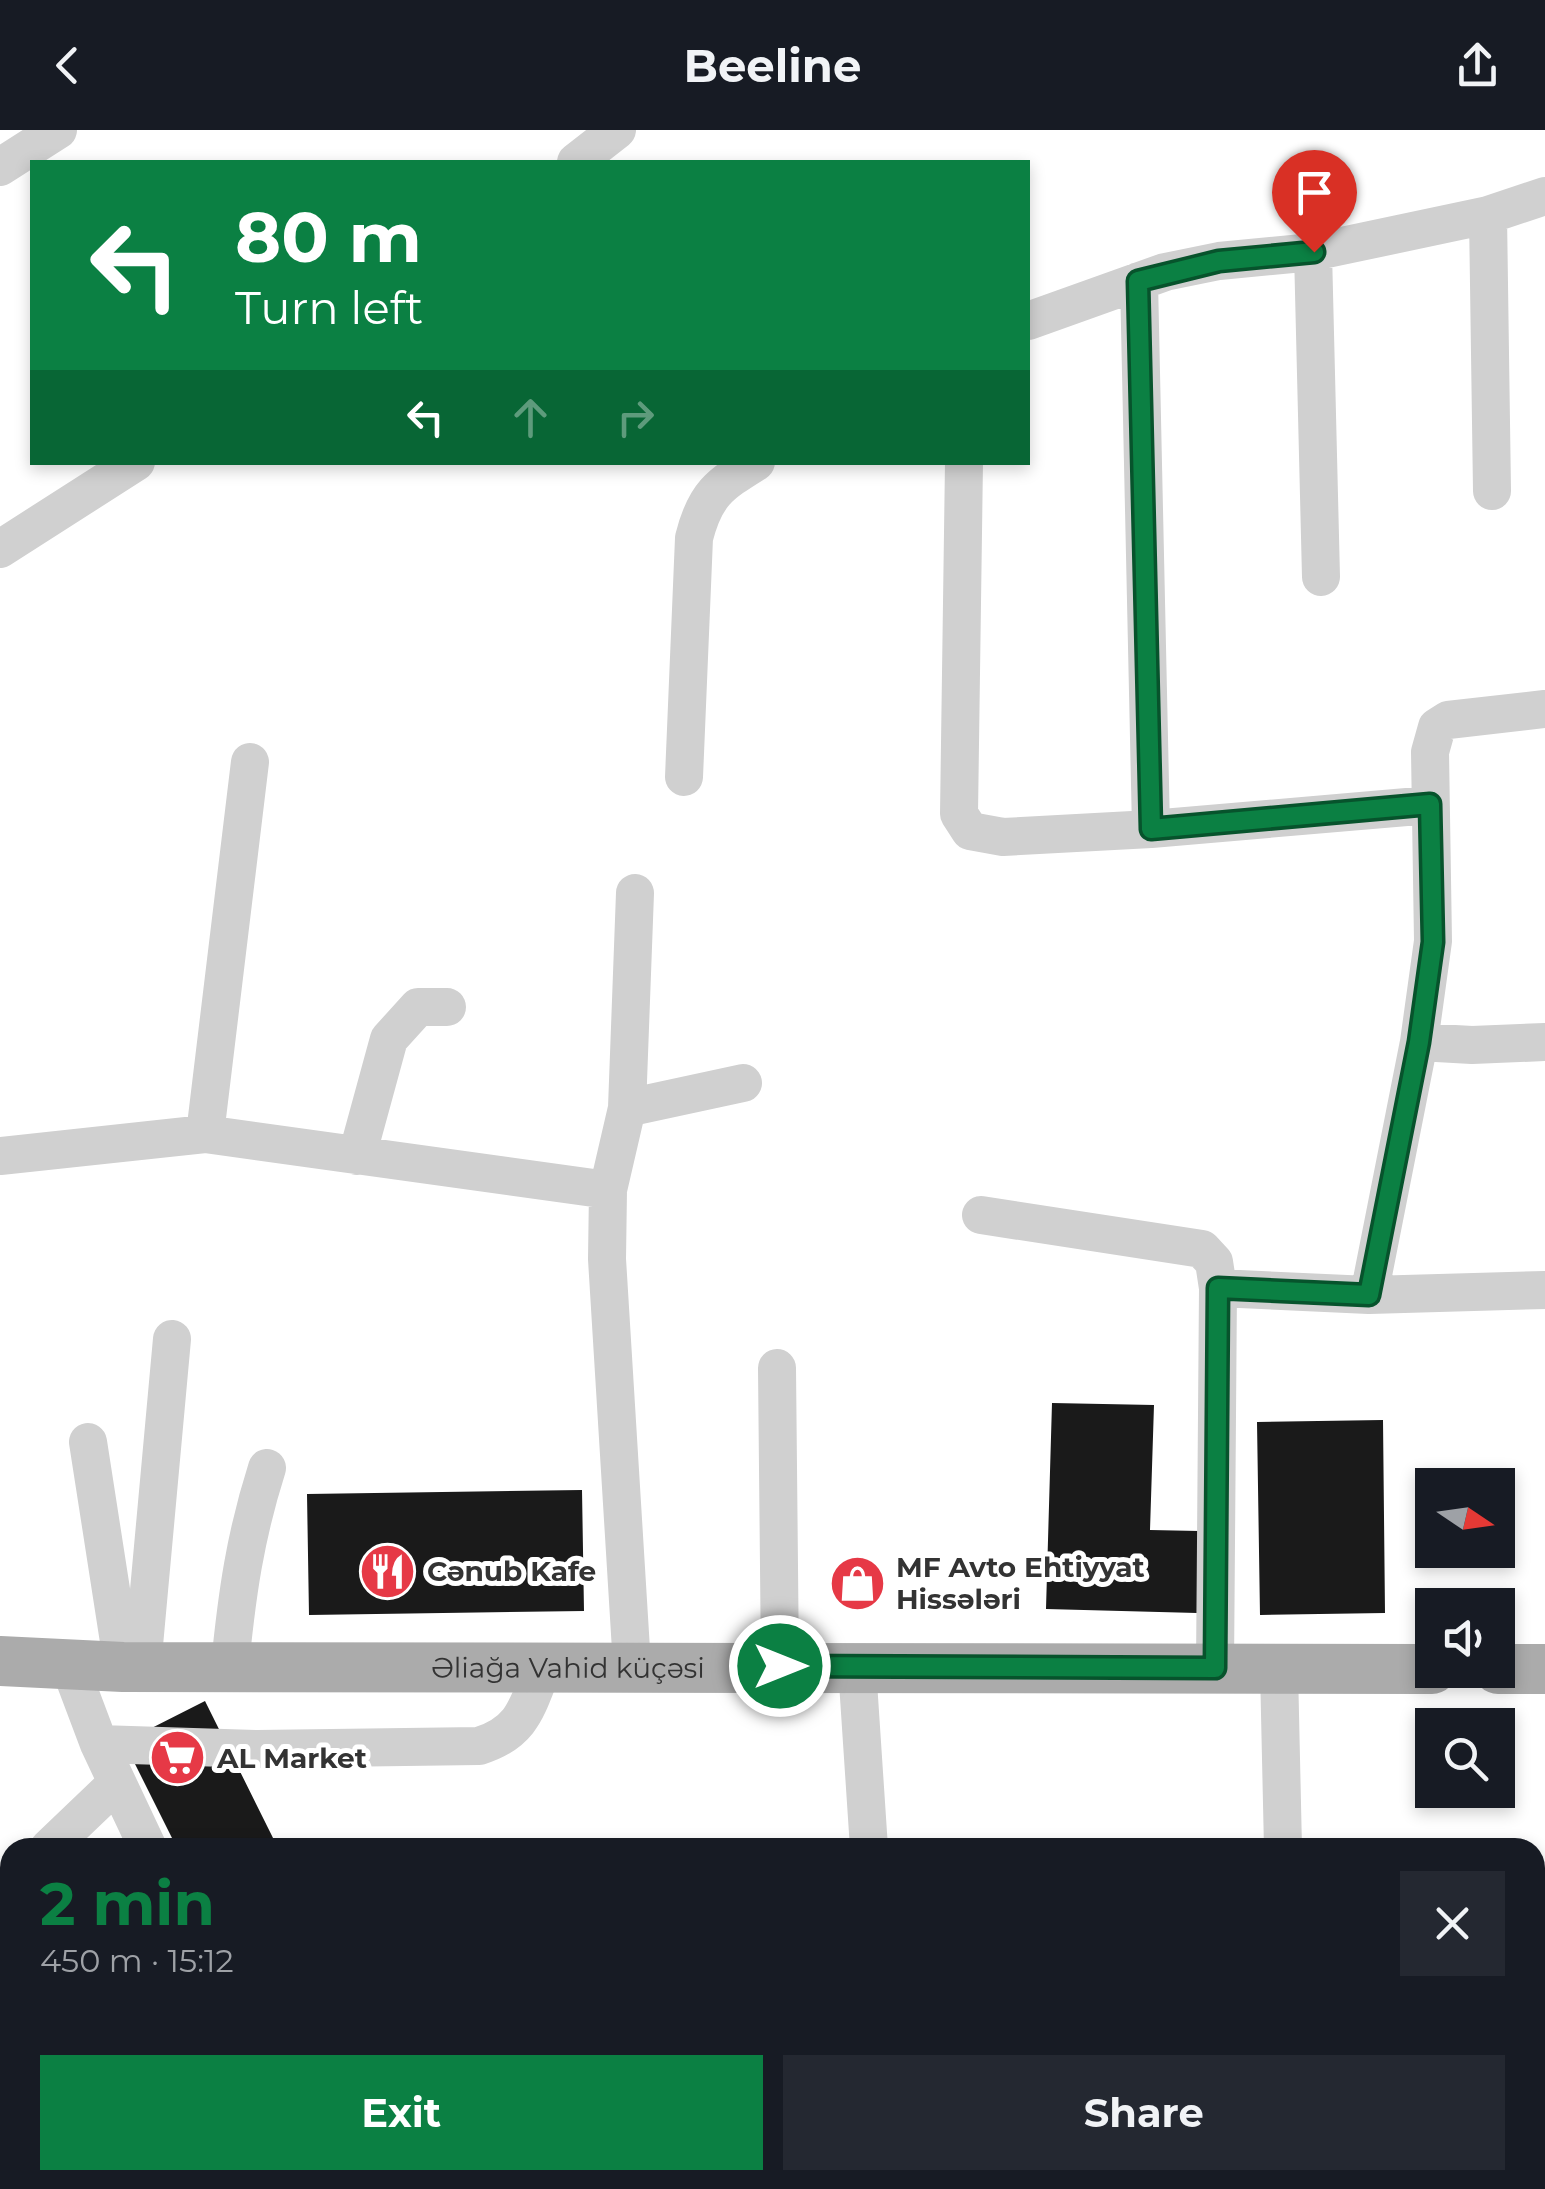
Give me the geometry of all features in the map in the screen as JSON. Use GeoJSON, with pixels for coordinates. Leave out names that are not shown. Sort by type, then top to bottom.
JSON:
{"type":"FeatureCollection","features":[{"type":"Feature","properties":{"kind":"main road","name":"Əliağa Vahid küçəsi"},"geometry":{"type":"LineString","coordinates":[[0,1661],[133,1667],[1415,1669]]}},
{"type":"Feature","properties":{"kind":"main road"},"geometry":{"type":"LineString","coordinates":[[1515,1669],[1545,1669]]}},
{"type":"Feature","properties":{"kind":"street"},"geometry":{"type":"LineString","coordinates":[[0,167],[58,130]]}},
{"type":"Feature","properties":{"kind":"street"},"geometry":{"type":"LineString","coordinates":[[579,160],[618,130]]}},
{"type":"Feature","properties":{"kind":"street"},"geometry":{"type":"LineString","coordinates":[[1030,320],[1138,281],[1219,261],[1314,252],[1488,214],[1545,196]]}},
{"type":"Feature","properties":{"kind":"street"},"geometry":{"type":"LineString","coordinates":[[1488,214],[1492,491]]}},
{"type":"Feature","properties":{"kind":"street"},"geometry":{"type":"LineString","coordinates":[[1314,252],[1321,577]]}},
{"type":"Feature","properties":{"kind":"street"},"geometry":{"type":"LineString","coordinates":[[1138,281],[1151,829]]}},
{"type":"Feature","properties":{"kind":"street"},"geometry":{"type":"LineString","coordinates":[[0,549],[131,465]]}},
{"type":"Feature","properties":{"kind":"street"},"geometry":{"type":"LineString","coordinates":[[684,778],[694,538],[701,509],[719,485],[751,465]]}},
{"type":"Feature","properties":{"kind":"street"},"geometry":{"type":"LineString","coordinates":[[964,465],[959,814],[970,831],[1003,837],[1151,829],[1430,804]]}},
{"type":"Feature","properties":{"kind":"street"},"geometry":{"type":"LineString","coordinates":[[1369,1295],[1419,1042],[1433,942],[1430,752],[1436,727],[1448,720],[1545,709]]}},
{"type":"Feature","properties":{"kind":"street"},"geometry":{"type":"LineString","coordinates":[[205,1134],[250,762]]}},
{"type":"Feature","properties":{"kind":"street"},"geometry":{"type":"LineString","coordinates":[[632,1666],[606,1259],[608,1190],[627,1108],[635,893]]}},
{"type":"Feature","properties":{"kind":"street"},"geometry":{"type":"LineString","coordinates":[[356,1156],[389,1038],[418,1007],[447,1008]]}},
{"type":"Feature","properties":{"kind":"street"},"geometry":{"type":"LineString","coordinates":[[1419,1042],[1545,1042]]}},
{"type":"Feature","properties":{"kind":"street"},"geometry":{"type":"LineString","coordinates":[[627,1108],[743,1083]]}},
{"type":"Feature","properties":{"kind":"street"},"geometry":{"type":"LineString","coordinates":[[0,1156],[205,1134],[608,1190]]}},
{"type":"Feature","properties":{"kind":"street"},"geometry":{"type":"LineString","coordinates":[[981,1215],[1202,1249],[1214,1262],[1218,1288],[1215,1668]]}},
{"type":"Feature","properties":{"kind":"street"},"geometry":{"type":"LineString","coordinates":[[1218,1288],[1369,1295],[1545,1290]]}},
{"type":"Feature","properties":{"kind":"street"},"geometry":{"type":"LineString","coordinates":[[133,1667],[172,1339]]}},
{"type":"Feature","properties":{"kind":"street"},"geometry":{"type":"LineString","coordinates":[[777,1368],[780,1666]]}},
{"type":"Feature","properties":{"kind":"street"},"geometry":{"type":"LineString","coordinates":[[88,1442],[133,1667]]}},
{"type":"Feature","properties":{"kind":"street"},"geometry":{"type":"LineString","coordinates":[[230,1666],[241,1565],[267,1468]]}},
{"type":"Feature","properties":{"kind":"street"},"geometry":{"type":"LineString","coordinates":[[70,1666],[99,1744],[143,1838]]}},
{"type":"Feature","properties":{"kind":"street"},"geometry":{"type":"LineString","coordinates":[[99,1744],[257,1749],[479,1746],[502,1739],[523,1717],[544,1666]]}},
{"type":"Feature","properties":{"kind":"street"},"geometry":{"type":"LineString","coordinates":[[857,1666],[868,1838]]}},
{"type":"Feature","properties":{"kind":"street"},"geometry":{"type":"LineString","coordinates":[[1280,1669],[1283,1838]]}},
{"type":"Feature","properties":{"kind":"street"},"geometry":{"type":"LineString","coordinates":[[60,1838],[118,1783]]}},
{"type":"Feature","properties":{"kind":"building"},"geometry":{"type":"Polygon","coordinates":[[[1052,1403],[1154,1405],[1150,1530],[1199,1531],[1197,1613],[1046,1609],[1052,1403]]]}},
{"type":"Feature","properties":{"kind":"building"},"geometry":{"type":"Polygon","coordinates":[[[1383,1420],[1385,1613],[1260,1615],[1257,1422],[1383,1420]]]}},
{"type":"Feature","properties":{"kind":"building"},"geometry":{"type":"Polygon","coordinates":[[[582,1490],[584,1611],[309,1615],[307,1494],[582,1490]]]}},
{"type":"Feature","properties":{"kind":"building"},"geometry":{"type":"Polygon","coordinates":[[[205,1701],[273,1838],[172,1838],[124,1742],[205,1701]]]}},
{"type":"Feature","properties":{"kind":"place","name":"Cənub Kafe"},"geometry":{"type":"Point","coordinates":[388,1571]}},
{"type":"Feature","properties":{"kind":"place","name":"MF Avto Ehtiyyat Hissələri"},"geometry":{"type":"Point","coordinates":[857,1583]}},
{"type":"Feature","properties":{"kind":"place","name":"AL Market"},"geometry":{"type":"Point","coordinates":[178,1758]}},
{"type":"Feature","properties":{"kind":"route"},"geometry":{"type":"LineString","coordinates":[[780,1666],[1215,1668],[1218,1288],[1369,1295],[1419,1042],[1433,942],[1430,804],[1151,829],[1138,281],[1219,261],[1314,252]]}}]}
